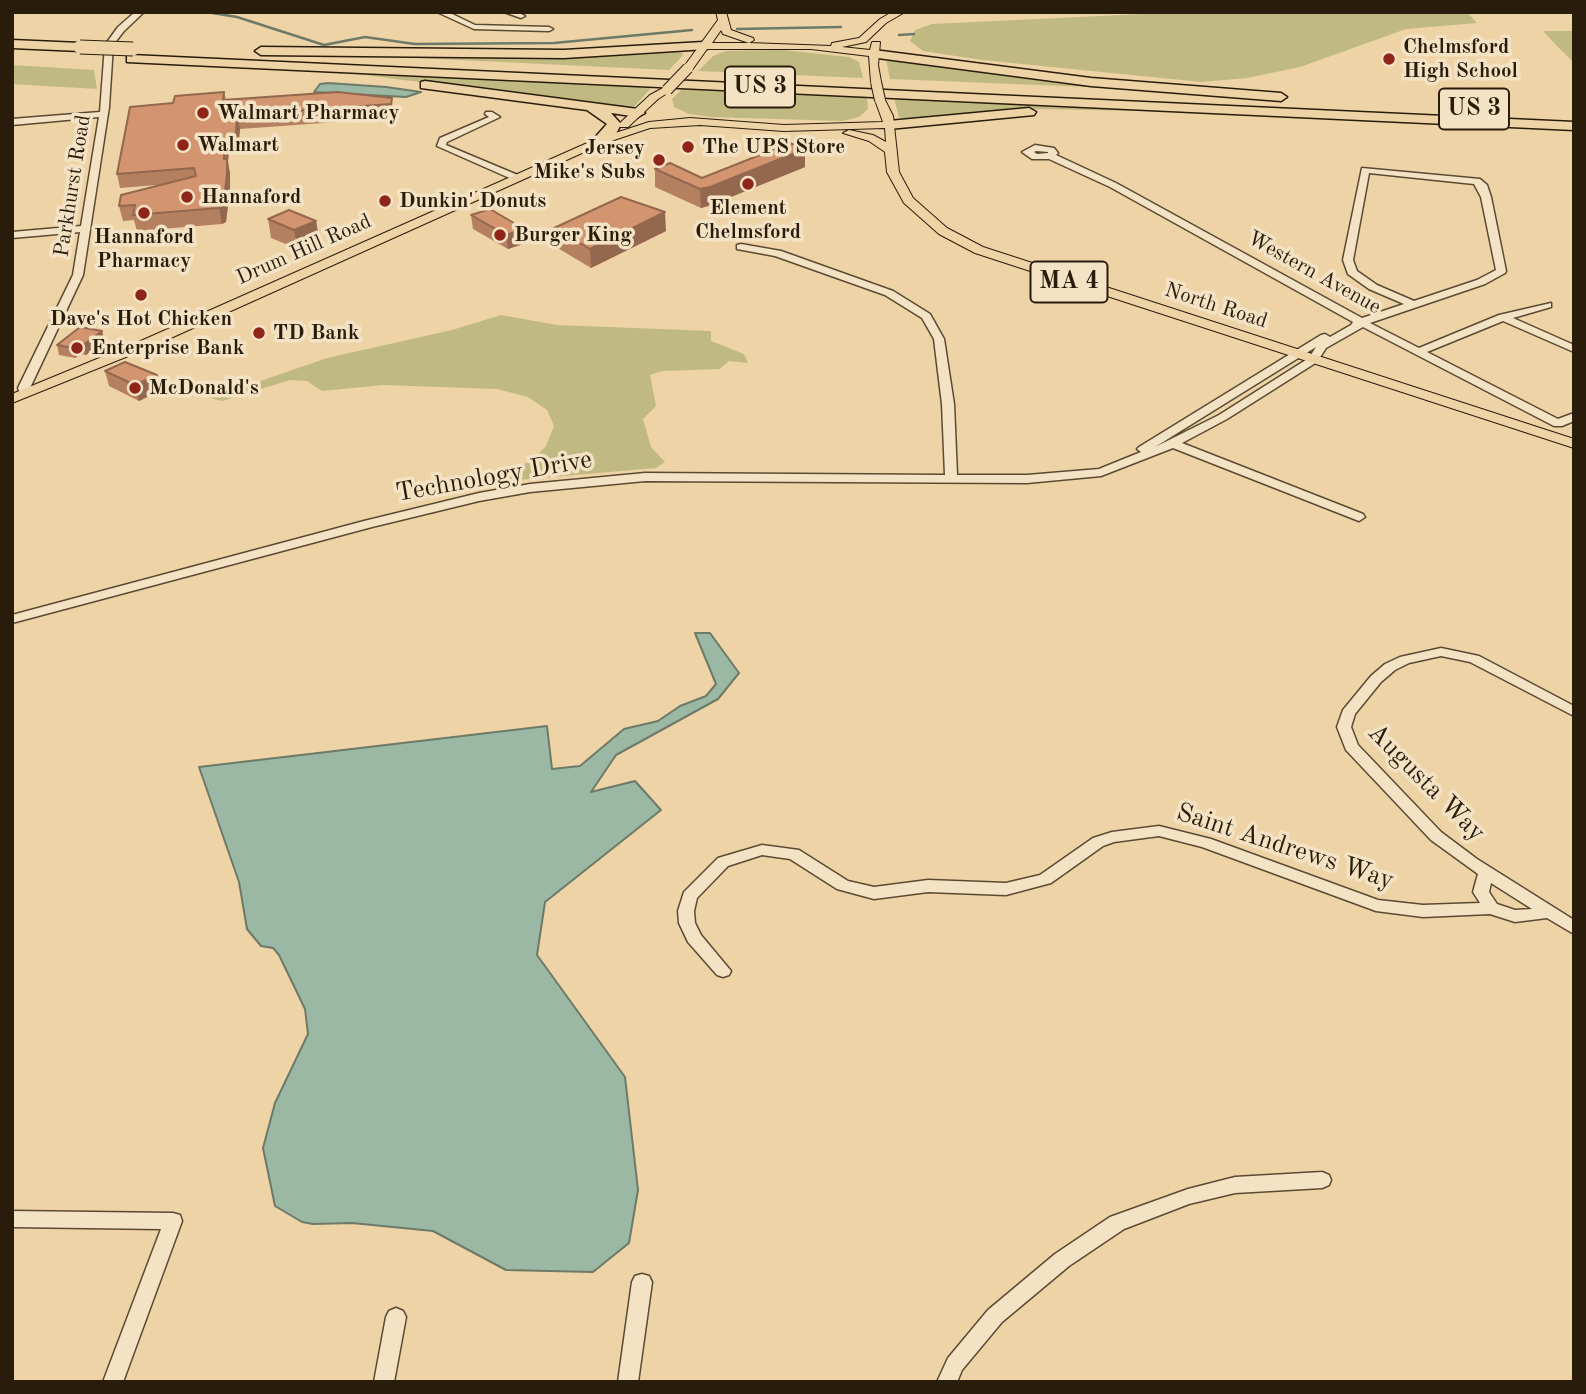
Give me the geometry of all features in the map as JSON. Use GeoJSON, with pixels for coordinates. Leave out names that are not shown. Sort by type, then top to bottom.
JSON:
{"type":"FeatureCollection","features":[{"type":"Feature","properties":{"kind":"highway","name":"US 3"},"geometry":{"type":"LineString","coordinates":[[12,44],[80,52]]}},
{"type":"Feature","properties":{"kind":"highway"},"geometry":{"type":"LineString","coordinates":[[132,54],[564,54],[703,46]]}},
{"type":"Feature","properties":{"kind":"highway","name":"US 3"},"geometry":{"type":"LineString","coordinates":[[12,53],[132,54],[1574,114]]}},
{"type":"Feature","properties":{"kind":"highway"},"geometry":{"type":"LineString","coordinates":[[132,54],[391,81],[638,113]]}},
{"type":"Feature","properties":{"kind":"highway","name":"US 3"},"geometry":{"type":"LineString","coordinates":[[132,54],[1574,126]]}},
{"type":"Feature","properties":{"kind":"highway"},"geometry":{"type":"LineString","coordinates":[[874,54],[1091,82],[1374,104]]}},
{"type":"Feature","properties":{"kind":"highway"},"geometry":{"type":"LineString","coordinates":[[557,103],[609,117],[613,128],[598,142]]}},
{"type":"Feature","properties":{"kind":"highway"},"geometry":{"type":"LineString","coordinates":[[889,125],[958,117],[1057,111],[1388,116]]}},
{"type":"Feature","properties":{"kind":"main road"},"geometry":{"type":"LineString","coordinates":[[811,46],[857,41],[900,12]]}},
{"type":"Feature","properties":{"kind":"main road"},"geometry":{"type":"LineString","coordinates":[[690,66],[722,17],[732,35],[776,44]]}},
{"type":"Feature","properties":{"kind":"main road"},"geometry":{"type":"LineString","coordinates":[[703,46],[776,44],[874,54],[875,30]]}},
{"type":"Feature","properties":{"kind":"main road"},"geometry":{"type":"LineString","coordinates":[[690,66],[709,53],[745,44]]}},
{"type":"Feature","properties":{"kind":"main road","name":"MA 4"},"geometry":{"type":"LineString","coordinates":[[874,54],[880,102],[889,125]]}},
{"type":"Feature","properties":{"kind":"main road","name":"Drum Hill Road"},"geometry":{"type":"LineString","coordinates":[[598,142],[638,113],[654,97],[667,90],[690,66]]}},
{"type":"Feature","properties":{"kind":"main road"},"geometry":{"type":"LineString","coordinates":[[667,90],[662,100],[666,109],[699,122]]}},
{"type":"Feature","properties":{"kind":"main road"},"geometry":{"type":"LineString","coordinates":[[805,128],[864,119],[875,113],[880,102]]}},
{"type":"Feature","properties":{"kind":"main road"},"geometry":{"type":"LineString","coordinates":[[638,113],[699,122],[805,128],[866,135],[890,151]]}},
{"type":"Feature","properties":{"kind":"main road","name":"Drum Hill Road"},"geometry":{"type":"LineString","coordinates":[[19,396],[61,380],[598,142],[649,125],[699,122]]}},
{"type":"Feature","properties":{"kind":"main road"},"geometry":{"type":"LineString","coordinates":[[805,128],[889,125]]}},
{"type":"Feature","properties":{"kind":"main road","name":"North Road"},"geometry":{"type":"LineString","coordinates":[[889,125],[892,140],[890,151],[898,185],[908,200],[943,231],[979,250],[1574,444]]}},
{"type":"Feature","properties":{"kind":"street","name":"Parkhurst Road"},"geometry":{"type":"LineString","coordinates":[[19,396],[75,286],[104,114],[109,45],[121,29],[141,12]]}},
{"type":"Feature","properties":{"kind":"street"},"geometry":{"type":"LineString","coordinates":[[441,12],[474,27],[549,29]]}},
{"type":"Feature","properties":{"kind":"street"},"geometry":{"type":"LineString","coordinates":[[508,12],[521,16]]}},
{"type":"Feature","properties":{"kind":"street"},"geometry":{"type":"LineString","coordinates":[[12,122],[104,114]]}},
{"type":"Feature","properties":{"kind":"street"},"geometry":{"type":"LineString","coordinates":[[489,114],[496,117],[443,140],[441,146],[445,150],[517,178]]}},
{"type":"Feature","properties":{"kind":"street","name":"Western Avenue"},"geometry":{"type":"LineString","coordinates":[[1050,156],[1113,185],[1363,323],[1558,424],[1574,416]]}},
{"type":"Feature","properties":{"kind":"street"},"geometry":{"type":"LineString","coordinates":[[1363,323],[1481,282],[1501,271],[1486,197],[1477,181],[1365,170],[1348,260],[1352,272],[1373,287],[1412,304]]}},
{"type":"Feature","properties":{"kind":"street"},"geometry":{"type":"LineString","coordinates":[[12,235],[86,229]]}},
{"type":"Feature","properties":{"kind":"street"},"geometry":{"type":"LineString","coordinates":[[741,247],[777,253],[889,293],[926,316],[939,339],[948,404],[951,478]]}},
{"type":"Feature","properties":{"kind":"street"},"geometry":{"type":"LineString","coordinates":[[1418,352],[1503,317],[1547,305]]}},
{"type":"Feature","properties":{"kind":"street"},"geometry":{"type":"LineString","coordinates":[[1503,317],[1574,349]]}},
{"type":"Feature","properties":{"kind":"street","name":"Technology Drive"},"geometry":{"type":"LineString","coordinates":[[1122,464],[1175,427],[1280,367],[1294,354],[1344,326],[1363,323]]}},
{"type":"Feature","properties":{"kind":"street","name":"Technology Drive"},"geometry":{"type":"LineString","coordinates":[[12,618],[393,517],[530,488],[645,477],[1063,478],[1101,472],[1173,444],[1223,417],[1313,360],[1322,346],[1363,323]]}},
{"type":"Feature","properties":{"kind":"street"},"geometry":{"type":"LineString","coordinates":[[33,369],[33,379],[37,382],[61,380]]}},
{"type":"Feature","properties":{"kind":"street"},"geometry":{"type":"LineString","coordinates":[[1173,444],[1359,517]]}},
{"type":"Feature","properties":{"kind":"street","name":"Augusta Way"},"geometry":{"type":"LineString","coordinates":[[1574,712],[1474,659],[1441,652],[1405,660],[1390,667],[1376,679],[1348,713],[1344,727],[1351,747],[1436,835],[1545,913],[1574,929]]}},
{"type":"Feature","properties":{"kind":"street","name":"Saint Andrews Way"},"geometry":{"type":"LineString","coordinates":[[723,971],[694,938],[687,923],[686,911],[690,896],[723,862],[762,850],[794,855],[811,862],[843,885],[874,893],[928,886],[1006,888],[1045,879],[1098,842],[1112,836],[1158,831],[1206,843],[1376,905],[1423,911],[1491,908],[1515,916],[1545,913]]}},
{"type":"Feature","properties":{"kind":"street"},"geometry":{"type":"LineString","coordinates":[[1486,872],[1481,892],[1491,908]]}},
{"type":"Feature","properties":{"kind":"street"},"geometry":{"type":"LineString","coordinates":[[947,1382],[955,1364],[995,1316],[1062,1260],[1117,1223],[1188,1196],[1235,1185],[1322,1180]]}},
{"type":"Feature","properties":{"kind":"street"},"geometry":{"type":"LineString","coordinates":[[12,1219],[173,1221],[113,1382]]}},
{"type":"Feature","properties":{"kind":"street"},"geometry":{"type":"LineString","coordinates":[[628,1382],[642,1282]]}},
{"type":"Feature","properties":{"kind":"street"},"geometry":{"type":"LineString","coordinates":[[384,1382],[396,1317]]}},
{"type":"Feature","properties":{"kind":"shaded area"},"geometry":{"type":"Polygon","coordinates":[[[1467,12],[1477,23],[1406,29],[1300,67],[1247,78],[1201,82],[982,60],[923,51],[910,41],[915,30],[932,24],[1163,13],[1467,12]]]}},
{"type":"Feature","properties":{"kind":"shaded area"},"geometry":{"type":"Polygon","coordinates":[[[1543,31],[1574,31],[1574,63],[1558,47],[1543,31]]]}},
{"type":"Feature","properties":{"kind":"shaded area"},"geometry":{"type":"Polygon","coordinates":[[[783,50],[849,57],[859,62],[863,78],[698,71],[713,56],[726,51],[783,50]]]}},
{"type":"Feature","properties":{"kind":"shaded area"},"geometry":{"type":"Polygon","coordinates":[[[677,51],[684,54],[669,70],[332,54],[576,56],[677,51]]]}},
{"type":"Feature","properties":{"kind":"shaded area"},"geometry":{"type":"Polygon","coordinates":[[[886,59],[1138,89],[890,79],[886,59]]]}},
{"type":"Feature","properties":{"kind":"shaded area"},"geometry":{"type":"Polygon","coordinates":[[[12,65],[94,70],[97,89],[12,84],[12,65]]]}},
{"type":"Feature","properties":{"kind":"shaded area"},"geometry":{"type":"Polygon","coordinates":[[[356,74],[652,87],[632,109],[356,74]]]}},
{"type":"Feature","properties":{"kind":"shaded area"},"geometry":{"type":"Polygon","coordinates":[[[320,84],[421,92],[406,97],[314,92],[320,84]]]}},
{"type":"Feature","properties":{"kind":"shaded area"},"geometry":{"type":"Polygon","coordinates":[[[682,89],[867,97],[868,109],[859,117],[843,121],[711,117],[689,114],[674,107],[672,99],[682,89]]]}},
{"type":"Feature","properties":{"kind":"shaded area"},"geometry":{"type":"Polygon","coordinates":[[[894,98],[1192,112],[1034,109],[906,120],[899,117],[894,98]]]}},
{"type":"Feature","properties":{"kind":"shaded area"},"geometry":{"type":"Polygon","coordinates":[[[501,315],[557,325],[711,331],[711,341],[744,354],[748,363],[729,361],[720,369],[662,371],[650,375],[656,406],[643,419],[651,447],[665,462],[656,468],[518,480],[508,479],[504,475],[532,460],[546,446],[554,426],[547,410],[528,397],[497,389],[383,385],[322,391],[307,381],[290,380],[222,401],[190,393],[195,389],[217,396],[327,358],[452,330],[501,315]]]}},
{"type":"Feature","properties":{"kind":"shaded area"},"geometry":{"type":"Polygon","coordinates":[[[695,633],[710,633],[739,673],[718,699],[616,755],[591,792],[635,781],[661,810],[545,902],[537,955],[625,1077],[638,1190],[629,1243],[593,1272],[506,1270],[433,1231],[352,1223],[313,1224],[302,1222],[275,1206],[263,1148],[275,1103],[308,1034],[305,1009],[279,955],[273,948],[261,946],[247,929],[239,882],[199,767],[547,726],[552,769],[580,766],[624,729],[658,721],[680,706],[706,696],[716,684],[695,633]]]}},
{"type":"Feature","properties":{"kind":"building"},"geometry":{"type":"Polygon","coordinates":[[[224,92],[223,100],[338,92],[392,98],[391,104],[237,115],[236,133],[226,134],[224,159],[227,159],[227,174],[223,207],[133,215],[135,205],[119,206],[121,195],[196,176],[194,168],[117,174],[130,107],[173,103],[175,96],[224,92]]]}},
{"type":"Feature","properties":{"kind":"building"},"geometry":{"type":"Polygon","coordinates":[[[790,143],[805,149],[700,189],[655,169],[670,163],[702,178],[790,143]]]}},
{"type":"Feature","properties":{"kind":"building"},"geometry":{"type":"Polygon","coordinates":[[[621,197],[665,212],[590,249],[554,228],[621,197]]]}},
{"type":"Feature","properties":{"kind":"building"},"geometry":{"type":"Polygon","coordinates":[[[490,209],[524,229],[506,235],[471,215],[490,209]]]}},
{"type":"Feature","properties":{"kind":"building"},"geometry":{"type":"Polygon","coordinates":[[[289,210],[316,221],[294,230],[268,219],[289,210]]]}},
{"type":"Feature","properties":{"kind":"building"},"geometry":{"type":"Polygon","coordinates":[[[80,327],[102,331],[83,345],[78,344],[73,348],[57,345],[80,327]]]}},
{"type":"Feature","properties":{"kind":"building"},"geometry":{"type":"Polygon","coordinates":[[[125,362],[157,375],[135,385],[105,371],[125,362]]]}},
{"type":"Feature","properties":{"kind":"waterway"},"geometry":{"type":"LineString","coordinates":[[206,12],[237,17],[324,45],[365,37],[415,44],[554,43],[692,30]]}},
{"type":"Feature","properties":{"kind":"waterway"},"geometry":{"type":"LineString","coordinates":[[737,29],[841,27]]}},
{"type":"Feature","properties":{"kind":"waterway"},"geometry":{"type":"LineString","coordinates":[[899,35],[914,34]]}},
{"type":"Feature","properties":{"kind":"place","name":"Chelmsford High School"},"geometry":{"type":"Point","coordinates":[1389,59]}},
{"type":"Feature","properties":{"kind":"place","name":"Walmart Pharmacy"},"geometry":{"type":"Point","coordinates":[203,113]}},
{"type":"Feature","properties":{"kind":"place","name":"Walmart"},"geometry":{"type":"Point","coordinates":[183,145]}},
{"type":"Feature","properties":{"kind":"place","name":"The UPS Store"},"geometry":{"type":"Point","coordinates":[688,147]}},
{"type":"Feature","properties":{"kind":"place","name":"Jersey Mike's Subs"},"geometry":{"type":"Point","coordinates":[659,160]}},
{"type":"Feature","properties":{"kind":"place","name":"Element Chelmsford"},"geometry":{"type":"Point","coordinates":[748,184]}},
{"type":"Feature","properties":{"kind":"place","name":"Hannaford"},"geometry":{"type":"Point","coordinates":[187,197]}},
{"type":"Feature","properties":{"kind":"place","name":"Dunkin' Donuts"},"geometry":{"type":"Point","coordinates":[385,201]}},
{"type":"Feature","properties":{"kind":"place","name":"Hannaford Pharmacy"},"geometry":{"type":"Point","coordinates":[144,213]}},
{"type":"Feature","properties":{"kind":"place","name":"Burger King"},"geometry":{"type":"Point","coordinates":[500,235]}},
{"type":"Feature","properties":{"kind":"place","name":"Dave's Hot Chicken"},"geometry":{"type":"Point","coordinates":[141,295]}},
{"type":"Feature","properties":{"kind":"place","name":"TD Bank"},"geometry":{"type":"Point","coordinates":[259,333]}},
{"type":"Feature","properties":{"kind":"place","name":"Enterprise Bank"},"geometry":{"type":"Point","coordinates":[77,348]}},
{"type":"Feature","properties":{"kind":"place","name":"McDonald's"},"geometry":{"type":"Point","coordinates":[135,388]}}]}
